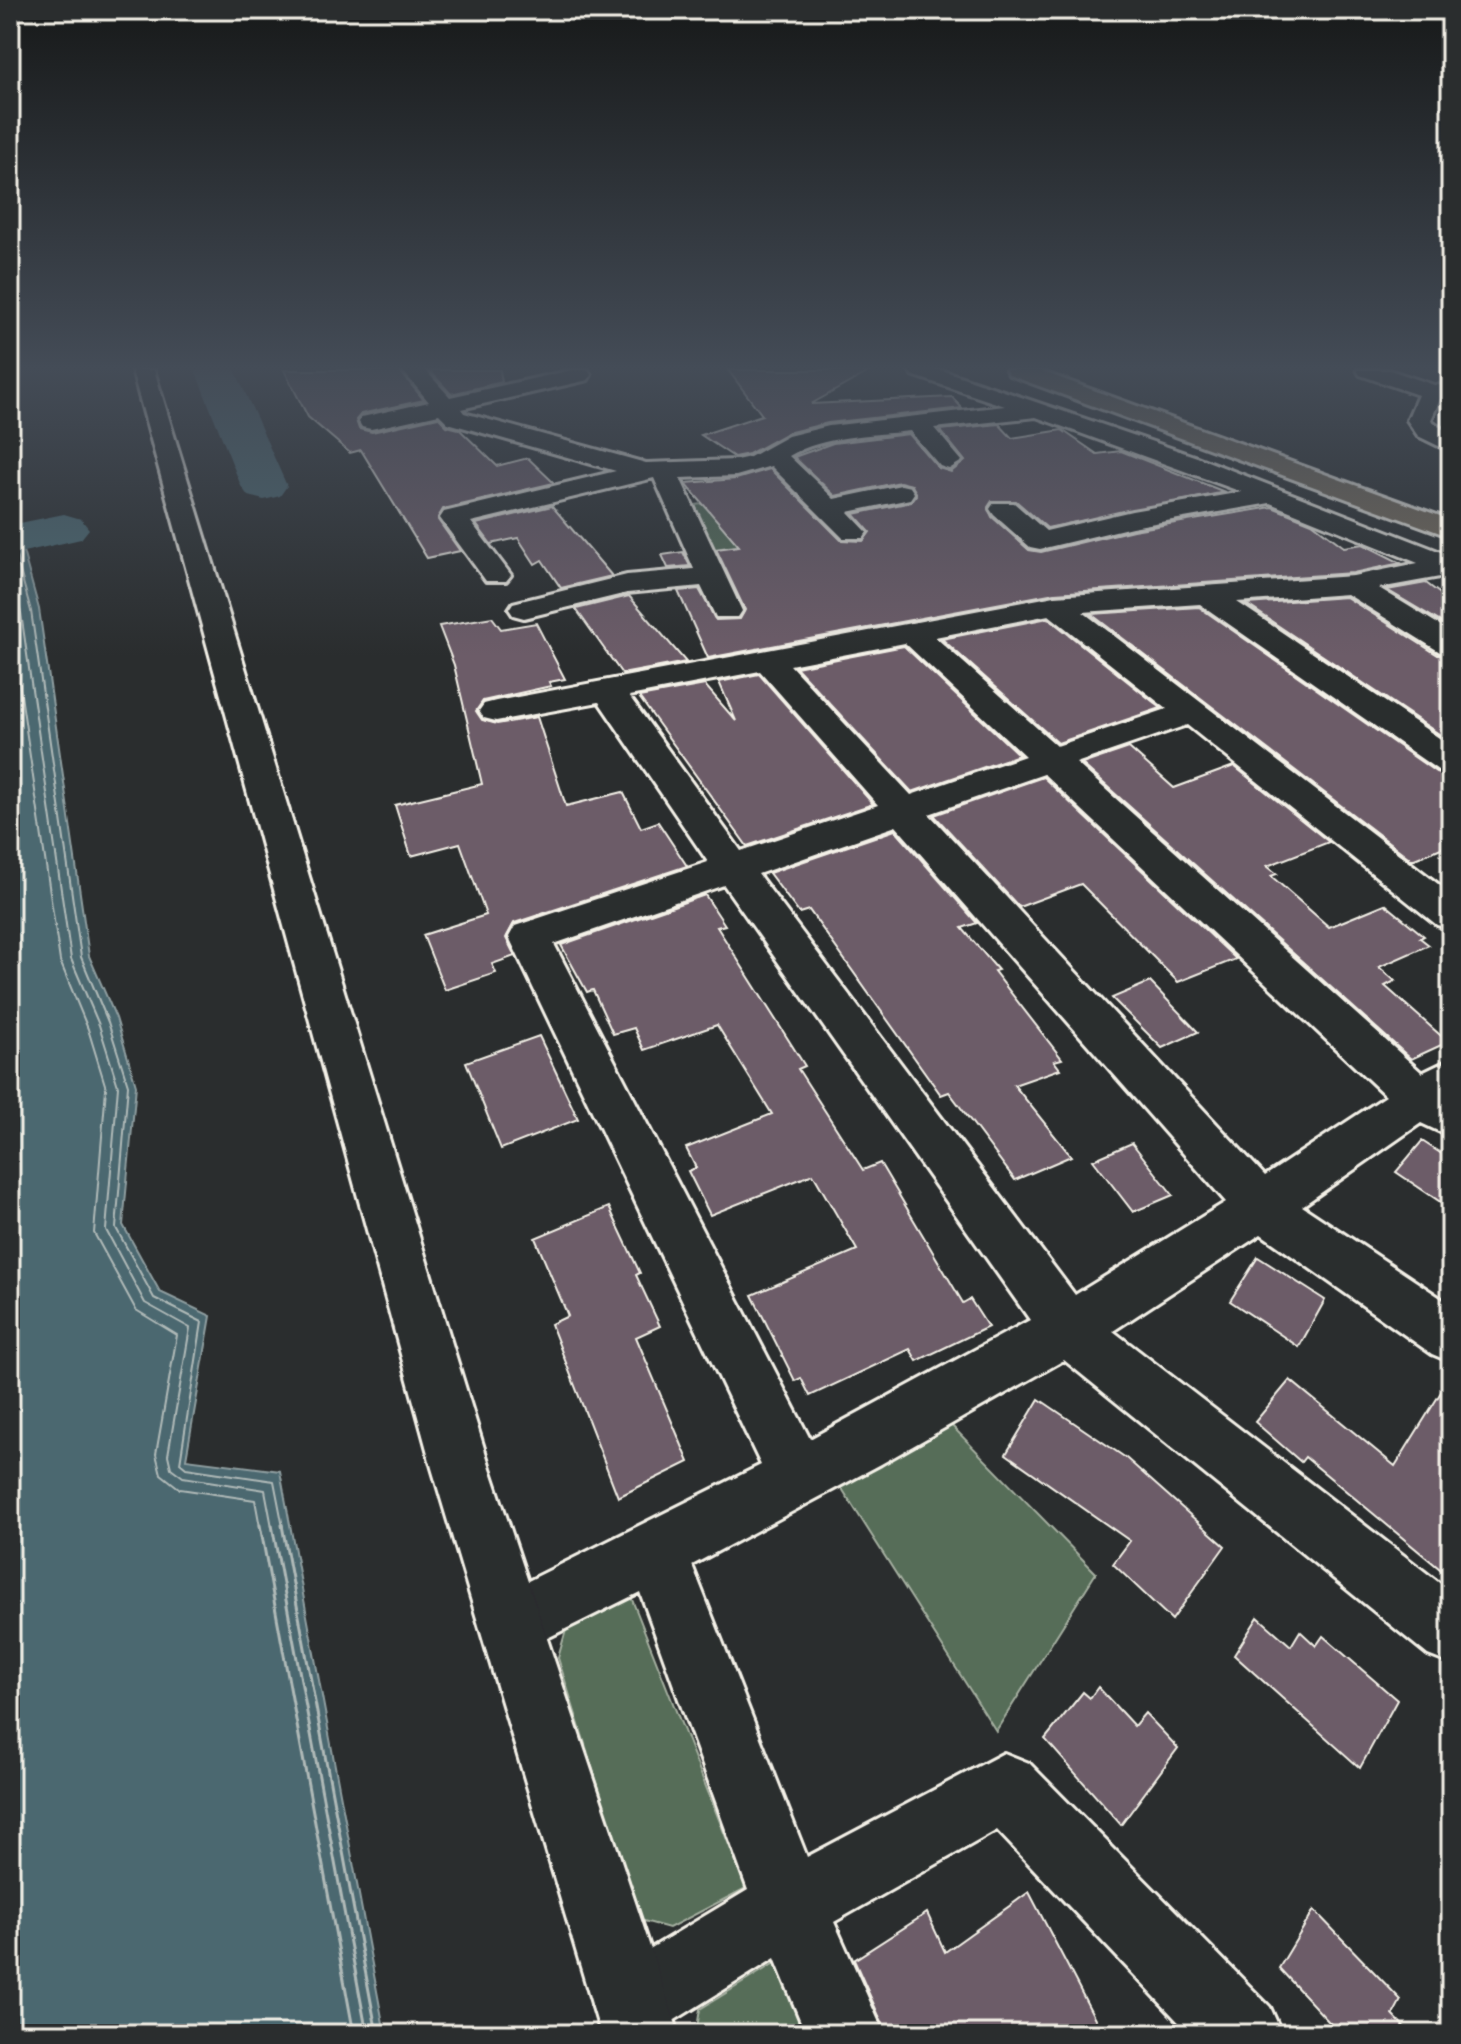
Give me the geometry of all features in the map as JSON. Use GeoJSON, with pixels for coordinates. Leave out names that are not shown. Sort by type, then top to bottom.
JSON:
{"type":"FeatureCollection","features":[{"type":"Feature","properties":{"kind":"highway"},"geometry":{"type":"LineString","coordinates":[[1301,465],[1451,510]]}},
{"type":"Feature","properties":{"kind":"highway"},"geometry":{"type":"LineString","coordinates":[[1301,465],[1451,529]]}},
{"type":"Feature","properties":{"kind":"street"},"geometry":{"type":"LineString","coordinates":[[171,465],[461,1468],[635,2019],[790,1906],[1004,1788],[1243,2034]]}},
{"type":"Feature","properties":{"kind":"street"},"geometry":{"type":"LineString","coordinates":[[631,465],[655,472],[712,576],[727,611]]}},
{"type":"Feature","properties":{"kind":"street"},"geometry":{"type":"LineString","coordinates":[[496,575],[454,518],[655,472],[747,465]]}},
{"type":"Feature","properties":{"kind":"street"},"geometry":{"type":"LineString","coordinates":[[784,465],[853,532]]}},
{"type":"Feature","properties":{"kind":"street"},"geometry":{"type":"LineString","coordinates":[[1193,465],[1385,536],[1450,565]]}},
{"type":"Feature","properties":{"kind":"street"},"geometry":{"type":"LineString","coordinates":[[827,508],[901,493]]}},
{"type":"Feature","properties":{"kind":"street"},"geometry":{"type":"LineString","coordinates":[[1004,509],[1040,541],[1132,519],[1273,495]]}},
{"type":"Feature","properties":{"kind":"street"},"geometry":{"type":"LineString","coordinates":[[496,711],[1055,605],[1353,585],[1450,565]]}},
{"type":"Feature","properties":{"kind":"street"},"geometry":{"type":"LineString","coordinates":[[524,609],[627,584],[712,576]]}},
{"type":"Feature","properties":{"kind":"street"},"geometry":{"type":"LineString","coordinates":[[1353,585],[1451,645]]}},
{"type":"Feature","properties":{"kind":"street"},"geometry":{"type":"LineString","coordinates":[[1208,596],[1451,762]]}},
{"type":"Feature","properties":{"kind":"street"},"geometry":{"type":"LineString","coordinates":[[1055,605],[1189,713],[1451,915]]}},
{"type":"Feature","properties":{"kind":"street"},"geometry":{"type":"LineString","coordinates":[[511,1624],[798,1477],[1068,1329],[1261,1206],[1441,1098],[1049,759],[911,632]]}},
{"type":"Feature","properties":{"kind":"street"},"geometry":{"type":"LineString","coordinates":[[767,659],[1261,1206],[1451,1336]]}},
{"type":"Feature","properties":{"kind":"street"},"geometry":{"type":"LineString","coordinates":[[608,690],[731,866],[1068,1329],[1451,1632]]}},
{"type":"Feature","properties":{"kind":"street"},"geometry":{"type":"LineString","coordinates":[[798,1477],[530,937],[731,866],[1189,713]]}},
{"type":"Feature","properties":{"kind":"street"},"geometry":{"type":"LineString","coordinates":[[656,1551],[790,1906],[845,2034]]}},
{"type":"Feature","properties":{"kind":"green space"},"geometry":{"type":"Polygon","coordinates":[[[749,497],[777,540],[714,549],[695,505],[749,497]]]}},
{"type":"Feature","properties":{"kind":"green space"},"geometry":{"type":"Polygon","coordinates":[[[951,1425],[1096,1573],[996,1731],[839,1484],[951,1425]]]}},
{"type":"Feature","properties":{"kind":"green space"},"geometry":{"type":"Polygon","coordinates":[[[631,1597],[746,1888],[669,1928],[640,1920],[558,1658],[566,1630],[631,1597]]]}},
{"type":"Feature","properties":{"kind":"green space"},"geometry":{"type":"Polygon","coordinates":[[[778,1961],[807,2034],[696,2034],[700,2009],[778,1961]]]}},
{"type":"Feature","properties":{"kind":"water"},"geometry":{"type":"Polygon","coordinates":[[[10,504],[39,609],[89,956],[116,1018],[136,1085],[123,1225],[160,1292],[211,1316],[186,1459],[280,1471],[385,2034],[10,2034],[10,504]]]}},
{"type":"Feature","properties":{"kind":"building"},"geometry":{"type":"Polygon","coordinates":[[[370,465],[536,465],[554,483],[443,509],[438,520],[460,551],[427,558],[370,465]]]}},
{"type":"Feature","properties":{"kind":"building"},"geometry":{"type":"Polygon","coordinates":[[[803,465],[936,465],[951,472],[959,465],[1157,465],[1225,492],[1047,528],[1016,501],[992,501],[988,507],[992,517],[1029,550],[1041,552],[1133,530],[1272,507],[1312,523],[1344,547],[1363,544],[1401,563],[1353,573],[1055,593],[708,658],[678,591],[699,589],[716,620],[740,619],[745,610],[716,549],[739,546],[685,483],[736,479],[770,469],[841,540],[863,541],[870,532],[854,514],[911,502],[916,495],[912,485],[900,482],[835,496],[803,465]]]}},
{"type":"Feature","properties":{"kind":"building"},"geometry":{"type":"Polygon","coordinates":[[[552,506],[612,576],[561,588],[542,560],[535,564],[518,538],[491,544],[476,524],[552,506]]]}},
{"type":"Feature","properties":{"kind":"building"},"geometry":{"type":"Polygon","coordinates":[[[683,552],[690,566],[668,568],[662,555],[683,552]]]}},
{"type":"Feature","properties":{"kind":"building"},"geometry":{"type":"Polygon","coordinates":[[[1426,583],[1451,602],[1451,628],[1387,590],[1426,583]]]}},
{"type":"Feature","properties":{"kind":"building"},"geometry":{"type":"Polygon","coordinates":[[[629,596],[686,662],[622,674],[576,609],[629,596]]]}},
{"type":"Feature","properties":{"kind":"building"},"geometry":{"type":"Polygon","coordinates":[[[1346,597],[1438,655],[1451,657],[1451,742],[1246,604],[1346,597]]]}},
{"type":"Feature","properties":{"kind":"building"},"geometry":{"type":"Polygon","coordinates":[[[1199,607],[1436,772],[1451,776],[1451,844],[1412,860],[1091,614],[1199,607]]]}},
{"type":"Feature","properties":{"kind":"building"},"geometry":{"type":"Polygon","coordinates":[[[492,617],[501,629],[536,623],[565,679],[549,682],[551,686],[483,701],[476,711],[482,720],[497,724],[537,717],[566,806],[623,792],[641,828],[658,822],[687,866],[514,923],[506,938],[515,956],[492,964],[496,973],[445,990],[423,935],[486,915],[460,843],[411,856],[395,805],[482,784],[454,665],[439,626],[492,617]]]}},
{"type":"Feature","properties":{"kind":"building"},"geometry":{"type":"Polygon","coordinates":[[[1048,618],[1161,708],[1058,743],[942,639],[1048,618]]]}},
{"type":"Feature","properties":{"kind":"building"},"geometry":{"type":"Polygon","coordinates":[[[904,646],[1019,755],[912,792],[796,667],[904,646]]]}},
{"type":"Feature","properties":{"kind":"building"},"geometry":{"type":"Polygon","coordinates":[[[759,674],[873,804],[747,846],[639,697],[705,685],[736,721],[719,682],[759,674]]]}},
{"type":"Feature","properties":{"kind":"building"},"geometry":{"type":"Polygon","coordinates":[[[1129,748],[1174,788],[1234,766],[1329,842],[1267,866],[1277,874],[1271,876],[1329,927],[1385,904],[1424,936],[1420,938],[1429,945],[1379,967],[1395,981],[1385,986],[1448,1042],[1411,1059],[1082,764],[1129,748]]]}},
{"type":"Feature","properties":{"kind":"building"},"geometry":{"type":"Polygon","coordinates":[[[1043,777],[1236,959],[1178,982],[1081,884],[1019,907],[934,815],[1043,777]]]}},
{"type":"Feature","properties":{"kind":"building"},"geometry":{"type":"Polygon","coordinates":[[[895,830],[977,923],[962,928],[998,970],[994,971],[1062,1059],[1054,1061],[1060,1069],[1014,1085],[1071,1156],[1015,1180],[949,1092],[941,1095],[809,910],[799,913],[769,873],[895,830]]]}},
{"type":"Feature","properties":{"kind":"building"},"geometry":{"type":"Polygon","coordinates":[[[705,895],[725,925],[717,927],[805,1066],[798,1069],[863,1170],[880,1163],[963,1303],[970,1299],[988,1327],[917,1361],[910,1349],[810,1396],[801,1378],[795,1381],[752,1295],[857,1250],[813,1174],[710,1215],[688,1171],[696,1168],[686,1148],[772,1114],[717,1025],[644,1050],[634,1028],[613,1034],[593,990],[587,992],[561,945],[705,895]]]}},
{"type":"Feature","properties":{"kind":"building"},"geometry":{"type":"Polygon","coordinates":[[[1150,982],[1198,1032],[1162,1048],[1112,998],[1150,982]]]}},
{"type":"Feature","properties":{"kind":"building"},"geometry":{"type":"Polygon","coordinates":[[[539,1036],[578,1119],[501,1149],[466,1062],[539,1036]]]}},
{"type":"Feature","properties":{"kind":"building"},"geometry":{"type":"Polygon","coordinates":[[[1422,1141],[1451,1160],[1451,1209],[1396,1172],[1422,1141]]]}},
{"type":"Feature","properties":{"kind":"building"},"geometry":{"type":"Polygon","coordinates":[[[1132,1143],[1173,1195],[1133,1212],[1093,1160],[1132,1143]]]}},
{"type":"Feature","properties":{"kind":"building"},"geometry":{"type":"Polygon","coordinates":[[[609,1207],[640,1273],[636,1275],[660,1326],[636,1337],[689,1462],[618,1497],[551,1324],[568,1316],[535,1238],[609,1207]]]}},
{"type":"Feature","properties":{"kind":"building"},"geometry":{"type":"Polygon","coordinates":[[[1258,1257],[1325,1300],[1299,1347],[1230,1301],[1258,1257]]]}},
{"type":"Feature","properties":{"kind":"building"},"geometry":{"type":"Polygon","coordinates":[[[1451,1376],[1451,1578],[1305,1457],[1301,1462],[1255,1422],[1290,1380],[1395,1466],[1451,1376]]]}},
{"type":"Feature","properties":{"kind":"building"},"geometry":{"type":"Polygon","coordinates":[[[1039,1399],[1126,1458],[1225,1546],[1172,1620],[1113,1564],[1130,1541],[1006,1454],[1039,1399]]]}},
{"type":"Feature","properties":{"kind":"building"},"geometry":{"type":"Polygon","coordinates":[[[1258,1617],[1291,1646],[1300,1631],[1316,1646],[1323,1636],[1397,1700],[1360,1768],[1234,1655],[1258,1617]]]}},
{"type":"Feature","properties":{"kind":"building"},"geometry":{"type":"Polygon","coordinates":[[[1098,1687],[1134,1726],[1145,1713],[1178,1748],[1121,1825],[1045,1739],[1083,1692],[1090,1698],[1098,1687]]]}},
{"type":"Feature","properties":{"kind":"building"},"geometry":{"type":"Polygon","coordinates":[[[1029,1892],[1103,2034],[887,2034],[854,1960],[927,1913],[945,1952],[1029,1892]]]}},
{"type":"Feature","properties":{"kind":"building"},"geometry":{"type":"Polygon","coordinates":[[[1314,1910],[1401,2000],[1393,2015],[1411,2034],[1340,2034],[1279,1968],[1314,1910]]]}},
{"type":"Feature","properties":{"kind":"waterway"},"geometry":{"type":"LineString","coordinates":[[255,465],[264,486]]}},
{"type":"Feature","properties":{"kind":"waterway"},"geometry":{"type":"LineString","coordinates":[[10,540],[64,529]]}}]}
